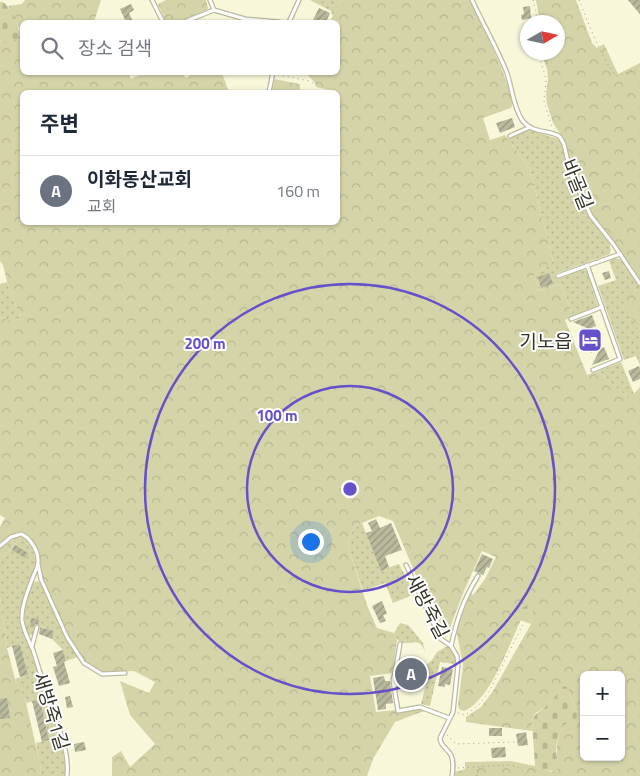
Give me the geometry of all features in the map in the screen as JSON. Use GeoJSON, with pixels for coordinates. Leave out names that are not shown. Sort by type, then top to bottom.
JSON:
{"type":"FeatureCollection","features":[{"type":"Feature","properties":{"kind":"lane"},"geometry":{"type":"LineString","coordinates":[[152,0],[162,20]]}},
{"type":"Feature","properties":{"kind":"lane"},"geometry":{"type":"LineString","coordinates":[[210,0],[214,10]]}},
{"type":"Feature","properties":{"kind":"lane"},"geometry":{"type":"LineString","coordinates":[[290,20],[299,0]]}},
{"type":"Feature","properties":{"kind":"lane"},"geometry":{"type":"LineString","coordinates":[[472,0],[506,71],[522,120],[530,127],[510,136]]}},
{"type":"Feature","properties":{"kind":"lane"},"geometry":{"type":"LineString","coordinates":[[189,20],[214,10],[245,19],[256,20]]}},
{"type":"Feature","properties":{"kind":"lane"},"geometry":{"type":"LineString","coordinates":[[269,90],[273,75]]}},
{"type":"Feature","properties":{"kind":"lane","name":"바골길"},"geometry":{"type":"LineString","coordinates":[[530,127],[556,135],[561,139],[564,144],[571,175],[591,216],[640,284]]}},
{"type":"Feature","properties":{"kind":"lane"},"geometry":{"type":"LineString","coordinates":[[558,276],[620,254]]}},
{"type":"Feature","properties":{"kind":"lane"},"geometry":{"type":"LineString","coordinates":[[587,266],[620,359],[593,370]]}},
{"type":"Feature","properties":{"kind":"lane"},"geometry":{"type":"LineString","coordinates":[[571,319],[602,308]]}},
{"type":"Feature","properties":{"kind":"lane"},"geometry":{"type":"LineString","coordinates":[[0,546],[17,534],[25,535],[28,538],[34,548],[41,579],[67,637],[84,663],[102,674],[125,673]]}},
{"type":"Feature","properties":{"kind":"lane","name":"새방죽1길"},"geometry":{"type":"LineString","coordinates":[[38,563],[26,595],[22,620],[64,743],[67,755],[67,776]]}},
{"type":"Feature","properties":{"kind":"lane","name":"새방죽길"},"geometry":{"type":"LineString","coordinates":[[406,565],[441,639],[451,646],[457,656],[458,665],[453,712],[442,732]]}},
{"type":"Feature","properties":{"kind":"lane","name":"새방죽길"},"geometry":{"type":"LineString","coordinates":[[451,646],[464,600],[478,576]]}},
{"type":"Feature","properties":{"kind":"lane","name":"새방죽1길"},"geometry":{"type":"LineString","coordinates":[[32,647],[37,627]]}},
{"type":"Feature","properties":{"kind":"lane"},"geometry":{"type":"LineString","coordinates":[[400,644],[393,680],[398,711],[420,707],[449,718]]}},
{"type":"Feature","properties":{"kind":"lane"},"geometry":{"type":"LineString","coordinates":[[394,685],[423,680]]}},
{"type":"Feature","properties":{"kind":"lane"},"geometry":{"type":"LineString","coordinates":[[442,732],[440,742],[451,755],[453,761],[452,776]]}},
{"type":"Feature","properties":{"kind":"path"},"geometry":{"type":"LineString","coordinates":[[533,0],[537,15]]}},
{"type":"Feature","properties":{"kind":"path"},"geometry":{"type":"LineString","coordinates":[[579,0],[603,55],[614,73],[617,76],[640,68]]}},
{"type":"Feature","properties":{"kind":"path"},"geometry":{"type":"LineString","coordinates":[[540,60],[546,82],[544,101],[552,128],[550,134]]}},
{"type":"Feature","properties":{"kind":"path"},"geometry":{"type":"LineString","coordinates":[[282,75],[310,81],[314,86]]}},
{"type":"Feature","properties":{"kind":"path"},"geometry":{"type":"LineString","coordinates":[[453,712],[465,715],[478,706],[490,690],[523,624]]}},
{"type":"Feature","properties":{"kind":"path"},"geometry":{"type":"LineString","coordinates":[[442,732],[449,736],[456,744],[515,742]]}},
{"type":"Feature","properties":{"kind":"path"},"geometry":{"type":"LineString","coordinates":[[495,738],[499,746]]}},
{"type":"Feature","properties":{"kind":"path"},"geometry":{"type":"LineString","coordinates":[[453,770],[478,766],[517,766],[528,776]]}},
{"type":"Feature","properties":{"kind":"path"},"geometry":{"type":"LineString","coordinates":[[477,776],[478,766]]}},
{"type":"Feature","properties":{"kind":"green space"},"geometry":{"type":"Polygon","coordinates":[[[25,0],[101,0],[95,20],[20,20],[20,30],[8,6],[22,4],[25,0]]]}},
{"type":"Feature","properties":{"kind":"green space"},"geometry":{"type":"Polygon","coordinates":[[[166,0],[206,0],[208,8],[183,20],[165,20],[158,4],[166,0]]]}},
{"type":"Feature","properties":{"kind":"green space"},"geometry":{"type":"Polygon","coordinates":[[[310,0],[341,0],[333,17],[331,11],[310,0]]]}},
{"type":"Feature","properties":{"kind":"green space"},"geometry":{"type":"Polygon","coordinates":[[[341,0],[470,0],[500,64],[513,103],[511,108],[483,118],[490,140],[505,135],[530,169],[553,261],[534,275],[539,291],[561,284],[573,316],[565,320],[587,375],[598,371],[629,399],[640,387],[640,776],[454,776],[455,772],[465,769],[465,762],[511,761],[552,772],[559,764],[557,759],[558,739],[564,725],[573,721],[577,713],[565,686],[533,717],[533,731],[466,722],[466,717],[481,707],[493,691],[531,624],[533,613],[517,619],[521,620],[497,672],[482,696],[473,706],[464,711],[459,709],[463,665],[457,626],[467,599],[471,593],[473,595],[485,579],[496,557],[482,551],[449,630],[447,632],[443,631],[438,627],[393,521],[379,516],[357,525],[353,529],[348,547],[367,605],[377,628],[394,633],[397,640],[393,673],[370,676],[376,712],[395,710],[396,713],[419,708],[424,712],[395,722],[373,759],[367,776],[112,776],[112,757],[121,751],[130,767],[155,744],[130,715],[120,681],[149,693],[155,682],[134,671],[102,672],[85,662],[68,636],[43,578],[38,555],[30,538],[22,532],[17,532],[0,544],[0,527],[5,518],[0,515],[0,317],[16,321],[20,317],[0,261],[0,40],[2,43],[20,30],[20,75],[129,75],[131,79],[140,75],[184,75],[186,78],[191,75],[223,75],[228,90],[20,90],[20,225],[340,225],[340,90],[316,87],[308,75],[340,75],[340,20],[331,20],[341,0]]]}},
{"type":"Feature","properties":{"kind":"green space"},"geometry":{"type":"Polygon","coordinates":[[[536,0],[576,0],[592,43],[597,48],[604,44],[618,74],[640,63],[640,280],[614,242],[596,220],[579,190],[563,138],[553,123],[547,104],[548,80],[544,60],[565,60],[565,15],[539,15],[536,0]]]}},
{"type":"Feature","properties":{"kind":"green space"},"geometry":{"type":"Polygon","coordinates":[[[0,2],[3,2],[12,13],[19,32],[19,36],[6,43],[2,43],[0,40],[0,2]]]}},
{"type":"Feature","properties":{"kind":"green space"},"geometry":{"type":"Polygon","coordinates":[[[274,79],[300,84],[300,90],[272,90],[274,79]]]}},
{"type":"Feature","properties":{"kind":"green space"},"geometry":{"type":"Polygon","coordinates":[[[528,130],[559,139],[580,200],[590,218],[610,244],[610,254],[555,274],[557,279],[582,270],[587,272],[598,307],[573,316],[561,284],[539,291],[534,275],[553,261],[530,169],[508,139],[528,130]]]}},
{"type":"Feature","properties":{"kind":"green space"},"geometry":{"type":"Polygon","coordinates":[[[615,258],[622,260],[640,287],[640,290],[633,291],[637,327],[640,329],[640,365],[636,356],[624,360],[598,286],[616,280],[609,261],[615,258]]]}},
{"type":"Feature","properties":{"kind":"green space"},"geometry":{"type":"Polygon","coordinates":[[[7,282],[20,317],[16,321],[0,317],[0,284],[7,282]]]}},
{"type":"Feature","properties":{"kind":"green space"},"geometry":{"type":"Polygon","coordinates":[[[640,290],[640,329],[637,327],[623,301],[633,291],[640,290]]]}},
{"type":"Feature","properties":{"kind":"green space"},"geometry":{"type":"Polygon","coordinates":[[[621,362],[634,394],[629,399],[598,371],[621,362]]]}},
{"type":"Feature","properties":{"kind":"green space"},"geometry":{"type":"Polygon","coordinates":[[[362,523],[381,570],[399,564],[415,594],[393,603],[385,583],[363,591],[348,547],[353,529],[362,523]]]}},
{"type":"Feature","properties":{"kind":"green space"},"geometry":{"type":"Polygon","coordinates":[[[18,536],[22,536],[0,561],[0,549],[18,536]]]}},
{"type":"Feature","properties":{"kind":"green space"},"geometry":{"type":"Polygon","coordinates":[[[22,536],[32,548],[36,563],[21,611],[22,627],[59,736],[64,756],[65,776],[40,776],[41,769],[36,743],[49,740],[40,700],[26,703],[15,679],[28,675],[20,644],[7,648],[0,597],[0,561],[22,536]]]}},
{"type":"Feature","properties":{"kind":"green space"},"geometry":{"type":"Polygon","coordinates":[[[36,581],[41,582],[65,637],[78,657],[66,661],[63,650],[52,639],[54,631],[36,625],[33,634],[28,635],[25,610],[32,584],[36,581]]]}},
{"type":"Feature","properties":{"kind":"green space"},"geometry":{"type":"Polygon","coordinates":[[[0,597],[7,648],[15,679],[26,703],[40,763],[40,776],[0,776],[0,597]]]}},
{"type":"Feature","properties":{"kind":"green space"},"geometry":{"type":"Polygon","coordinates":[[[527,605],[532,608],[531,624],[517,619],[521,609],[527,605]]]}},
{"type":"Feature","properties":{"kind":"green space"},"geometry":{"type":"Polygon","coordinates":[[[400,623],[410,627],[423,643],[425,652],[420,643],[405,643],[397,639],[394,633],[400,623]]]}},
{"type":"Feature","properties":{"kind":"green space"},"geometry":{"type":"Polygon","coordinates":[[[447,646],[454,653],[456,663],[440,662],[430,706],[421,704],[426,684],[424,667],[437,652],[447,646]]]}},
{"type":"Feature","properties":{"kind":"green space"},"geometry":{"type":"Polygon","coordinates":[[[564,686],[567,687],[577,713],[576,720],[564,725],[558,738],[556,755],[559,768],[553,771],[545,770],[535,766],[532,722],[536,715],[564,686]]]}},
{"type":"Feature","properties":{"kind":"building"},"geometry":{"type":"Polygon","coordinates":[[[628,0],[640,0],[640,14],[633,6],[628,0]]]}},
{"type":"Feature","properties":{"kind":"building"},"geometry":{"type":"Polygon","coordinates":[[[131,4],[134,10],[129,13],[132,20],[125,20],[120,9],[131,4]]]}},
{"type":"Feature","properties":{"kind":"building"},"geometry":{"type":"Polygon","coordinates":[[[530,6],[531,15],[521,15],[524,14],[523,7],[530,6]]]}},
{"type":"Feature","properties":{"kind":"building"},"geometry":{"type":"Polygon","coordinates":[[[319,8],[330,13],[327,20],[313,20],[319,8]]]}},
{"type":"Feature","properties":{"kind":"building"},"geometry":{"type":"Polygon","coordinates":[[[512,118],[515,127],[500,133],[496,123],[512,118]]]}},
{"type":"Feature","properties":{"kind":"building"},"geometry":{"type":"Polygon","coordinates":[[[609,271],[611,278],[605,280],[602,273],[609,271]]]}},
{"type":"Feature","properties":{"kind":"building"},"geometry":{"type":"Polygon","coordinates":[[[549,273],[553,284],[541,288],[538,277],[549,273]]]}},
{"type":"Feature","properties":{"kind":"building"},"geometry":{"type":"Polygon","coordinates":[[[592,315],[596,326],[589,329],[573,322],[592,315]]]}},
{"type":"Feature","properties":{"kind":"building"},"geometry":{"type":"Polygon","coordinates":[[[583,333],[592,334],[597,346],[591,353],[583,333]]]}},
{"type":"Feature","properties":{"kind":"building"},"geometry":{"type":"Polygon","coordinates":[[[604,347],[609,359],[592,365],[600,349],[604,347]]]}},
{"type":"Feature","properties":{"kind":"building"},"geometry":{"type":"Polygon","coordinates":[[[639,366],[640,379],[633,382],[628,371],[639,366]]]}},
{"type":"Feature","properties":{"kind":"building"},"geometry":{"type":"Polygon","coordinates":[[[376,519],[380,528],[391,523],[402,550],[385,556],[389,567],[381,571],[366,533],[372,531],[368,523],[376,519]]]}},
{"type":"Feature","properties":{"kind":"building"},"geometry":{"type":"Polygon","coordinates":[[[15,545],[28,553],[25,558],[12,550],[15,545]]]}},
{"type":"Feature","properties":{"kind":"building"},"geometry":{"type":"Polygon","coordinates":[[[482,554],[493,559],[483,575],[474,571],[482,554]]]}},
{"type":"Feature","properties":{"kind":"building"},"geometry":{"type":"Polygon","coordinates":[[[382,601],[387,614],[383,615],[386,621],[380,623],[372,606],[382,601]]]}},
{"type":"Feature","properties":{"kind":"building"},"geometry":{"type":"Polygon","coordinates":[[[31,618],[39,619],[38,624],[35,624],[33,627],[30,627],[31,618]]]}},
{"type":"Feature","properties":{"kind":"building"},"geometry":{"type":"Polygon","coordinates":[[[40,627],[54,631],[52,639],[39,634],[40,627]]]}},
{"type":"Feature","properties":{"kind":"building"},"geometry":{"type":"Polygon","coordinates":[[[20,644],[28,675],[20,677],[12,646],[20,644]]]}},
{"type":"Feature","properties":{"kind":"building"},"geometry":{"type":"Polygon","coordinates":[[[63,650],[66,661],[64,662],[70,683],[59,686],[53,667],[57,666],[53,653],[63,650]]]}},
{"type":"Feature","properties":{"kind":"building"},"geometry":{"type":"Polygon","coordinates":[[[442,667],[453,669],[450,685],[445,684],[445,687],[438,686],[442,667]]]}},
{"type":"Feature","properties":{"kind":"building"},"geometry":{"type":"Polygon","coordinates":[[[421,668],[423,677],[401,680],[399,671],[421,668]]]}},
{"type":"Feature","properties":{"kind":"building"},"geometry":{"type":"Polygon","coordinates":[[[384,676],[385,681],[390,681],[393,703],[386,704],[386,709],[378,710],[373,678],[384,676]]]}},
{"type":"Feature","properties":{"kind":"building"},"geometry":{"type":"Polygon","coordinates":[[[70,696],[73,707],[67,708],[65,697],[70,696]]]}},
{"type":"Feature","properties":{"kind":"building"},"geometry":{"type":"Polygon","coordinates":[[[7,698],[10,718],[0,719],[0,699],[7,698]]]}},
{"type":"Feature","properties":{"kind":"building"},"geometry":{"type":"Polygon","coordinates":[[[40,700],[49,740],[42,742],[32,701],[40,700]]]}},
{"type":"Feature","properties":{"kind":"building"},"geometry":{"type":"Polygon","coordinates":[[[489,728],[502,728],[502,736],[489,736],[489,728]]]}},
{"type":"Feature","properties":{"kind":"building"},"geometry":{"type":"Polygon","coordinates":[[[526,732],[528,745],[518,746],[516,734],[526,732]]]}},
{"type":"Feature","properties":{"kind":"building"},"geometry":{"type":"Polygon","coordinates":[[[84,742],[86,750],[75,752],[74,744],[84,742]]]}},
{"type":"Feature","properties":{"kind":"building"},"geometry":{"type":"Polygon","coordinates":[[[505,747],[506,757],[492,758],[491,748],[505,747]]]}},
{"type":"Feature","properties":{"kind":"place","name":"기노읍"},"geometry":{"type":"Point","coordinates":[590,340]}},
{"type":"Feature","properties":{"kind":"place","name":"이화동산교회"},"geometry":{"type":"Point","coordinates":[411,674]}}]}
